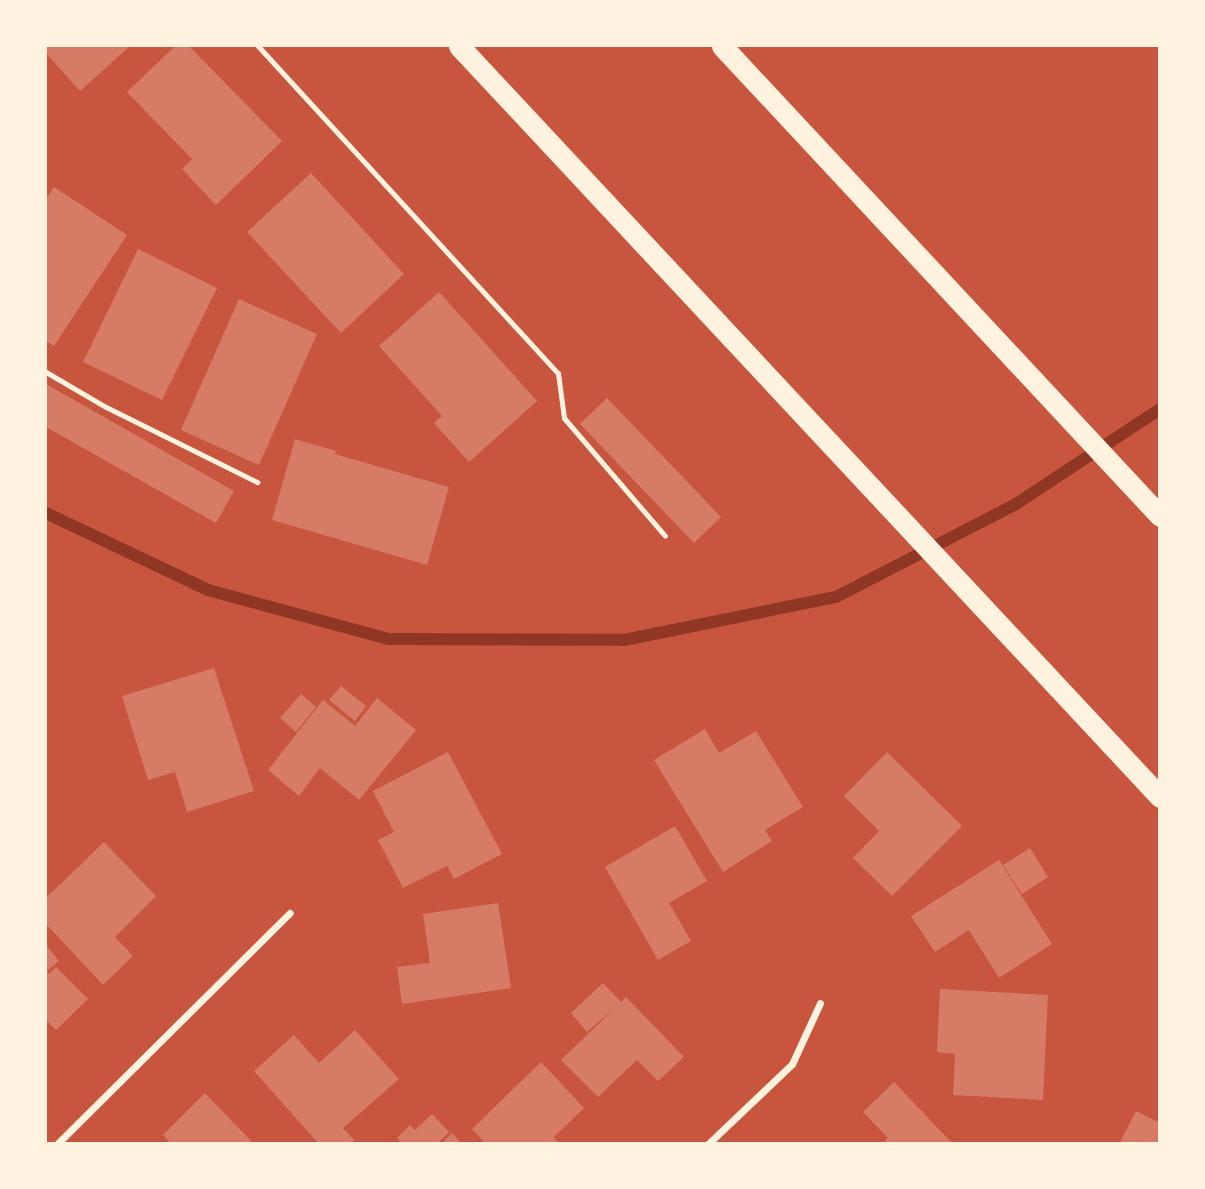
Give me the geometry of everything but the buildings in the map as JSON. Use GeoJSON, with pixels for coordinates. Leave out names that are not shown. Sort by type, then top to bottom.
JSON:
{"type":"FeatureCollection","features":[{"type":"Feature","properties":{"kind":"highway"},"geometry":{"type":"LineString","coordinates":[[459,46],[1160,797]]}},
{"type":"Feature","properties":{"kind":"highway"},"geometry":{"type":"LineString","coordinates":[[722,46],[1160,516]]}},
{"type":"Feature","properties":{"kind":"street"},"geometry":{"type":"LineString","coordinates":[[57,1143],[290,913]]}},
{"type":"Feature","properties":{"kind":"street"},"geometry":{"type":"LineString","coordinates":[[708,1143],[792,1064],[820,1003]]}},
{"type":"Feature","properties":{"kind":"lane"},"geometry":{"type":"LineString","coordinates":[[258,46],[558,373],[564,418],[665,537]]}},
{"type":"Feature","properties":{"kind":"lane"},"geometry":{"type":"LineString","coordinates":[[46,372],[106,407],[257,482]]}},
{"type":"Feature","properties":{"kind":"waterway"},"geometry":{"type":"LineString","coordinates":[[46,513],[208,590],[388,639],[624,640],[836,597],[1016,504],[1160,409]]}}]}
